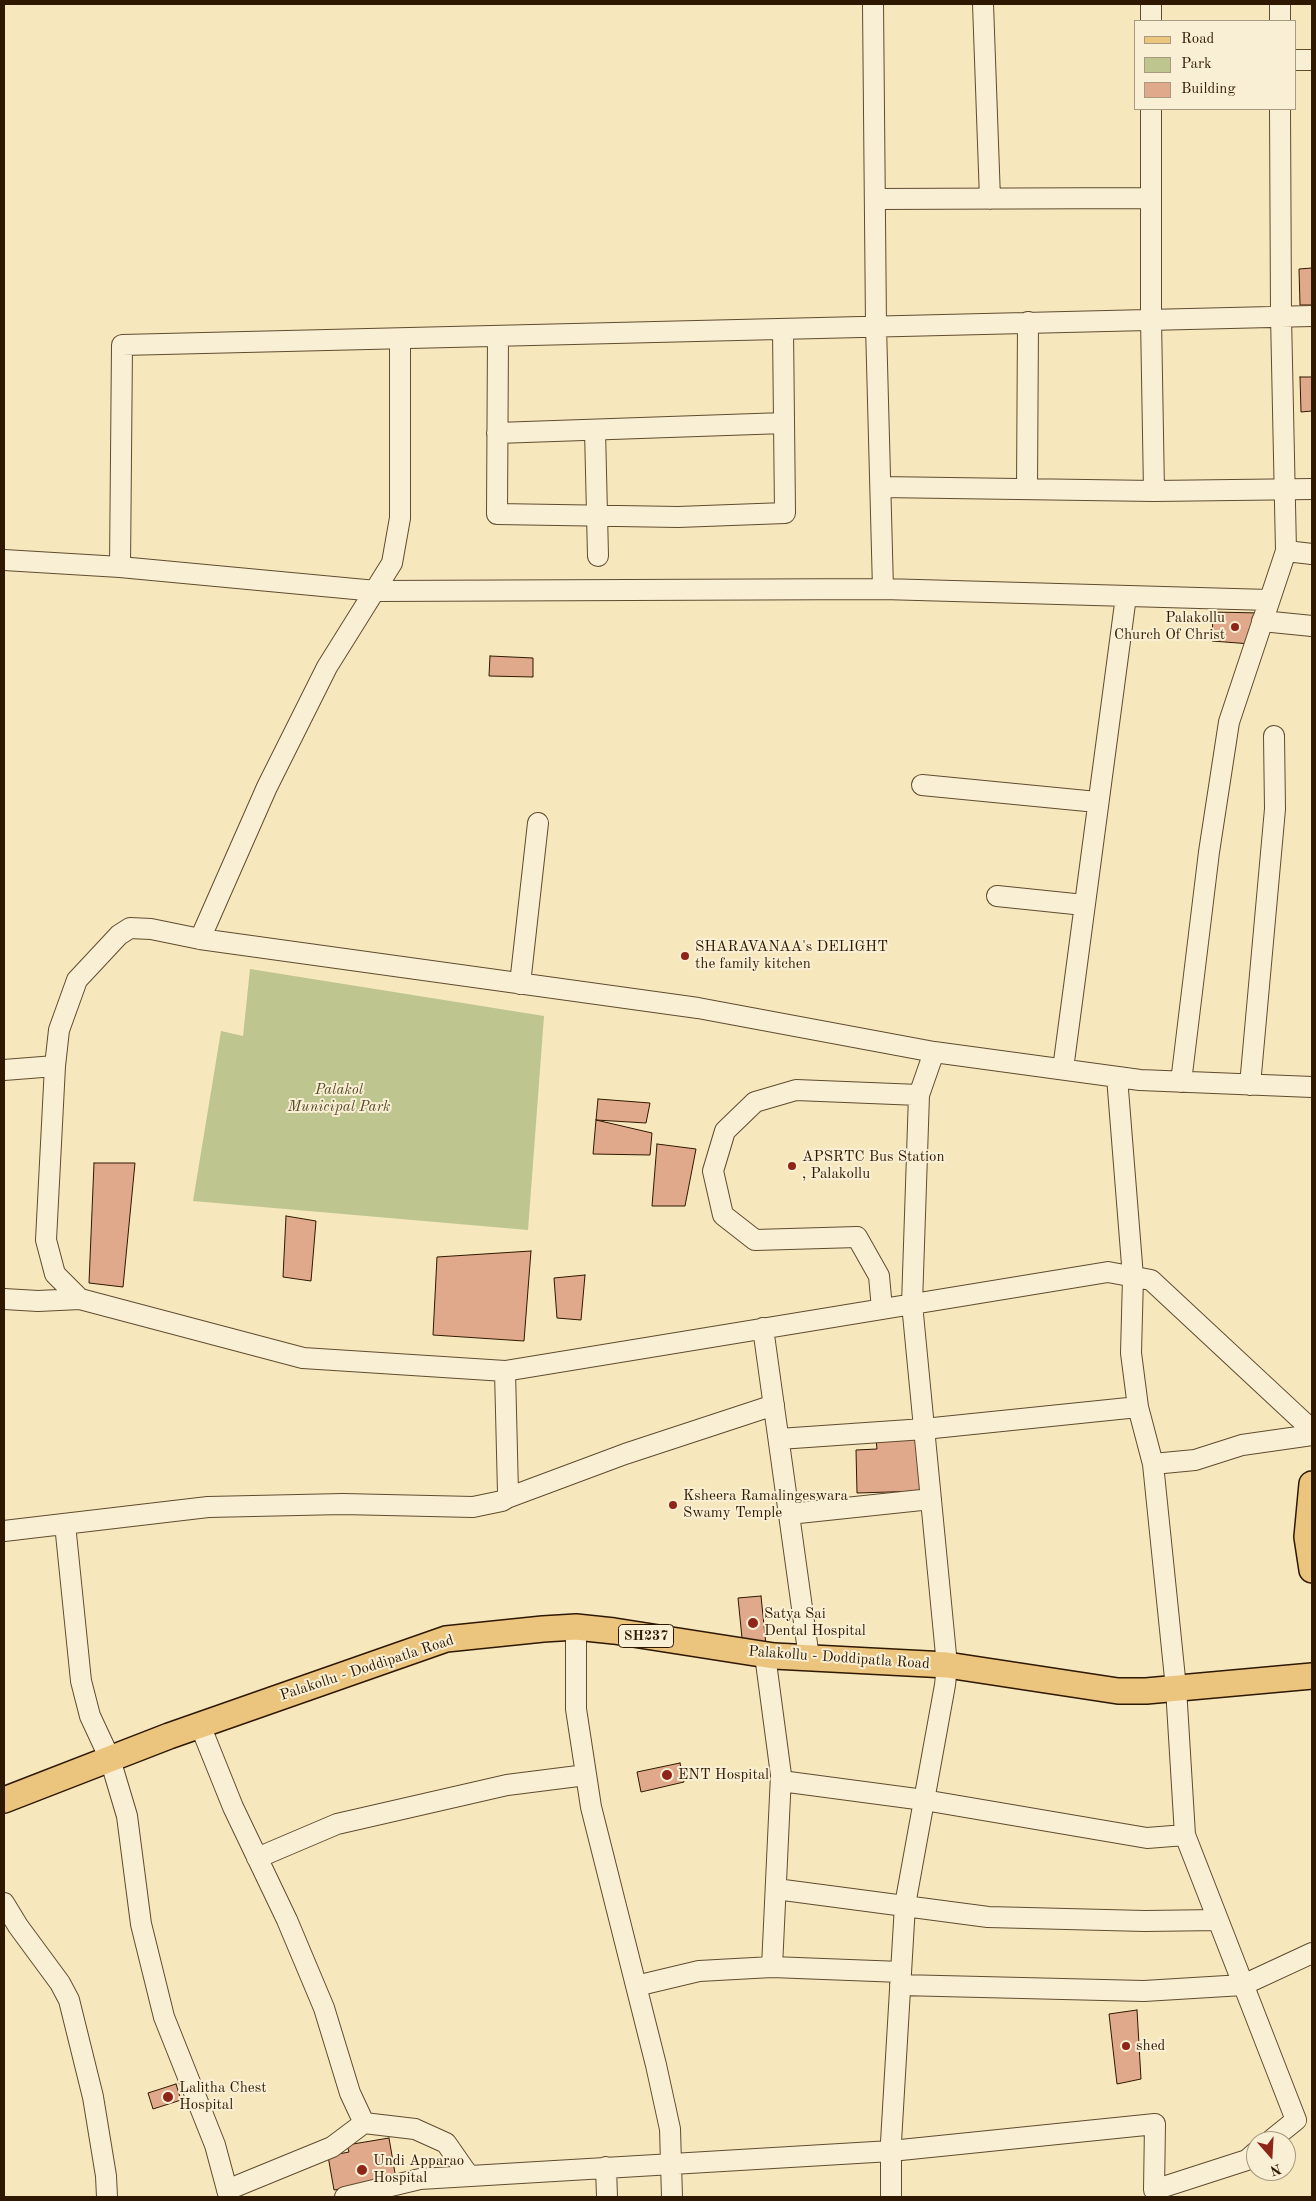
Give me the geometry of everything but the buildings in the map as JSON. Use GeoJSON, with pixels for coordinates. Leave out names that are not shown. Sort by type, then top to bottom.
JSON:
{"type":"FeatureCollection","features":[{"type":"Feature","properties":{"kind":"main road"},"geometry":{"type":"LineString","coordinates":[[1312,1484],[1307,1537],[1312,1570]]}},
{"type":"Feature","properties":{"kind":"main road","name":"Palakollu - Doddipatla Road"},"geometry":{"type":"LineString","coordinates":[[4,1800],[200,1725],[446,1639],[576,1627],[614,1631],[765,1655],[947,1665],[1118,1691],[1312,1676]]}},
{"type":"Feature","properties":{"kind":"street"},"geometry":{"type":"LineString","coordinates":[[873,4],[876,326],[883,589]]}},
{"type":"Feature","properties":{"kind":"street"},"geometry":{"type":"LineString","coordinates":[[983,4],[990,199]]}},
{"type":"Feature","properties":{"kind":"street"},"geometry":{"type":"LineString","coordinates":[[1151,4],[1151,20]]}},
{"type":"Feature","properties":{"kind":"street"},"geometry":{"type":"LineString","coordinates":[[1280,4],[1280,20]]}},
{"type":"Feature","properties":{"kind":"street"},"geometry":{"type":"LineString","coordinates":[[1296,60],[1312,60]]}},
{"type":"Feature","properties":{"kind":"street"},"geometry":{"type":"LineString","coordinates":[[1151,110],[1151,319],[1154,491]]}},
{"type":"Feature","properties":{"kind":"street"},"geometry":{"type":"LineString","coordinates":[[1181,1082],[1210,852],[1229,722],[1286,551],[1281,316],[1280,110]]}},
{"type":"Feature","properties":{"kind":"street"},"geometry":{"type":"LineString","coordinates":[[875,199],[1151,198]]}},
{"type":"Feature","properties":{"kind":"street"},"geometry":{"type":"LineString","coordinates":[[120,566],[122,345],[1312,316]]}},
{"type":"Feature","properties":{"kind":"street"},"geometry":{"type":"LineString","coordinates":[[1027,490],[1028,322]]}},
{"type":"Feature","properties":{"kind":"street"},"geometry":{"type":"LineString","coordinates":[[498,336],[497,514],[678,517],[785,512],[783,328]]}},
{"type":"Feature","properties":{"kind":"street"},"geometry":{"type":"LineString","coordinates":[[200,939],[267,787],[327,667],[392,563],[400,518],[400,339]]}},
{"type":"Feature","properties":{"kind":"street"},"geometry":{"type":"LineString","coordinates":[[497,433],[784,423]]}},
{"type":"Feature","properties":{"kind":"street"},"geometry":{"type":"LineString","coordinates":[[595,430],[598,556]]}},
{"type":"Feature","properties":{"kind":"street"},"geometry":{"type":"LineString","coordinates":[[881,487],[1154,491],[1312,489]]}},
{"type":"Feature","properties":{"kind":"street"},"geometry":{"type":"LineString","coordinates":[[1286,551],[1312,554]]}},
{"type":"Feature","properties":{"kind":"street"},"geometry":{"type":"LineString","coordinates":[[4,560],[120,566],[376,591],[883,589],[1269,600]]}},
{"type":"Feature","properties":{"kind":"street"},"geometry":{"type":"LineString","coordinates":[[1062,1070],[1126,596]]}},
{"type":"Feature","properties":{"kind":"street"},"geometry":{"type":"LineString","coordinates":[[1262,621],[1312,626]]}},
{"type":"Feature","properties":{"kind":"street"},"geometry":{"type":"LineString","coordinates":[[1250,1085],[1275,810],[1274,736]]}},
{"type":"Feature","properties":{"kind":"street"},"geometry":{"type":"LineString","coordinates":[[922,785],[1097,802]]}},
{"type":"Feature","properties":{"kind":"street"},"geometry":{"type":"LineString","coordinates":[[520,984],[538,823]]}},
{"type":"Feature","properties":{"kind":"street"},"geometry":{"type":"LineString","coordinates":[[997,896],[1084,905]]}},
{"type":"Feature","properties":{"kind":"street"},"geometry":{"type":"LineString","coordinates":[[80,1299],[54,1274],[46,1240],[55,1066],[59,1030],[77,980],[119,935],[130,928],[151,929],[200,939],[698,1008],[934,1052],[1062,1070],[1181,1082],[1312,1087]]}},
{"type":"Feature","properties":{"kind":"street"},"geometry":{"type":"LineString","coordinates":[[891,2197],[891,2151],[905,1905],[947,1665],[912,1304],[919,1095],[934,1052]]}},
{"type":"Feature","properties":{"kind":"street"},"geometry":{"type":"LineString","coordinates":[[4,1070],[55,1066]]}},
{"type":"Feature","properties":{"kind":"street"},"geometry":{"type":"LineString","coordinates":[[1117,1077],[1134,1277],[1131,1353],[1138,1407],[1153,1464],[1176,1688],[1184,1835],[1296,2120],[1282,2131]]}},
{"type":"Feature","properties":{"kind":"street"},"geometry":{"type":"LineString","coordinates":[[882,1309],[879,1276],[857,1237],[755,1240],[723,1215],[713,1171],[725,1131],[755,1102],[796,1090],[919,1095]]}},
{"type":"Feature","properties":{"kind":"street"},"geometry":{"type":"LineString","coordinates":[[4,1299],[38,1301],[80,1299],[303,1358],[505,1370],[1108,1272],[1151,1280],[1312,1430]]}},
{"type":"Feature","properties":{"kind":"street"},"geometry":{"type":"LineString","coordinates":[[763,1328],[809,1658]]}},
{"type":"Feature","properties":{"kind":"street"},"geometry":{"type":"LineString","coordinates":[[505,1370],[507,1498]]}},
{"type":"Feature","properties":{"kind":"street"},"geometry":{"type":"LineString","coordinates":[[4,1531],[208,1507],[343,1504],[473,1507],[502,1501],[625,1454],[774,1405]]}},
{"type":"Feature","properties":{"kind":"street"},"geometry":{"type":"LineString","coordinates":[[779,1439],[924,1429],[1138,1407]]}},
{"type":"Feature","properties":{"kind":"street"},"geometry":{"type":"LineString","coordinates":[[1153,1464],[1195,1460],[1242,1445],[1312,1435]]}},
{"type":"Feature","properties":{"kind":"street"},"geometry":{"type":"LineString","coordinates":[[789,1514],[931,1499]]}},
{"type":"Feature","properties":{"kind":"street"},"geometry":{"type":"LineString","coordinates":[[65,1524],[82,1682],[95,1730],[110,1758],[127,1816],[141,1924],[164,2017],[215,2145],[228,2194],[332,2147],[364,2123],[415,2129],[446,2143],[468,2176]]}},
{"type":"Feature","properties":{"kind":"street"},"geometry":{"type":"LineString","coordinates":[[576,1627],[576,1709],[591,1807],[670,2129],[672,2197]]}},
{"type":"Feature","properties":{"kind":"street"},"geometry":{"type":"LineString","coordinates":[[765,1655],[781,1781],[772,1967]]}},
{"type":"Feature","properties":{"kind":"street"},"geometry":{"type":"LineString","coordinates":[[200,1725],[234,1807],[287,1920],[324,2008],[350,2093],[364,2123]]}},
{"type":"Feature","properties":{"kind":"street"},"geometry":{"type":"LineString","coordinates":[[257,1858],[337,1824],[507,1785],[586,1776]]}},
{"type":"Feature","properties":{"kind":"street"},"geometry":{"type":"LineString","coordinates":[[781,1781],[924,1800],[1147,1838],[1184,1835]]}},
{"type":"Feature","properties":{"kind":"street"},"geometry":{"type":"LineString","coordinates":[[776,1889],[988,1917],[1145,1921],[1218,1920]]}},
{"type":"Feature","properties":{"kind":"street"},"geometry":{"type":"LineString","coordinates":[[4,1902],[18,1926],[60,1983],[69,2000],[93,2097],[108,2197]]}},
{"type":"Feature","properties":{"kind":"street"},"geometry":{"type":"LineString","coordinates":[[636,1986],[699,1970],[772,1967],[901,1978],[1144,1991],[1243,1985],[1312,1953]]}},
{"type":"Feature","properties":{"kind":"street"},"geometry":{"type":"LineString","coordinates":[[345,2197],[420,2179],[891,2151],[1154,2124],[1154,2190],[1246,2160]]}},
{"type":"Feature","properties":{"kind":"street"},"geometry":{"type":"LineString","coordinates":[[606,2167],[607,2197]]}},
{"type":"Feature","properties":{"kind":"green space","name":"Palakol Municipal Park"},"geometry":{"type":"Polygon","coordinates":[[[250,969],[544,1016],[528,1230],[193,1201],[221,1031],[243,1036],[250,969]]]}},
{"type":"Feature","properties":{"kind":"place","name":"Palakollu Church Of Christ"},"geometry":{"type":"Point","coordinates":[1235,627]}},
{"type":"Feature","properties":{"kind":"place","name":"SHARAVANAA's DELIGHT the family kitchen"},"geometry":{"type":"Point","coordinates":[685,956]}},
{"type":"Feature","properties":{"kind":"place","name":"APSRTC Bus Station , Palakollu"},"geometry":{"type":"Point","coordinates":[792,1166]}},
{"type":"Feature","properties":{"kind":"place","name":"Ksheera Ramalingeswara Swamy Temple"},"geometry":{"type":"Point","coordinates":[673,1505]}},
{"type":"Feature","properties":{"kind":"place","name":"Satya Sai Dental Hospital"},"geometry":{"type":"Point","coordinates":[753,1623]}},
{"type":"Feature","properties":{"kind":"place","name":"ENT Hospital"},"geometry":{"type":"Point","coordinates":[667,1775]}},
{"type":"Feature","properties":{"kind":"place","name":"shed"},"geometry":{"type":"Point","coordinates":[1126,2046]}},
{"type":"Feature","properties":{"kind":"place","name":"Lalitha Chest Hospital"},"geometry":{"type":"Point","coordinates":[168,2097]}},
{"type":"Feature","properties":{"kind":"place","name":"Undi Apparao Hospital"},"geometry":{"type":"Point","coordinates":[362,2170]}}]}
